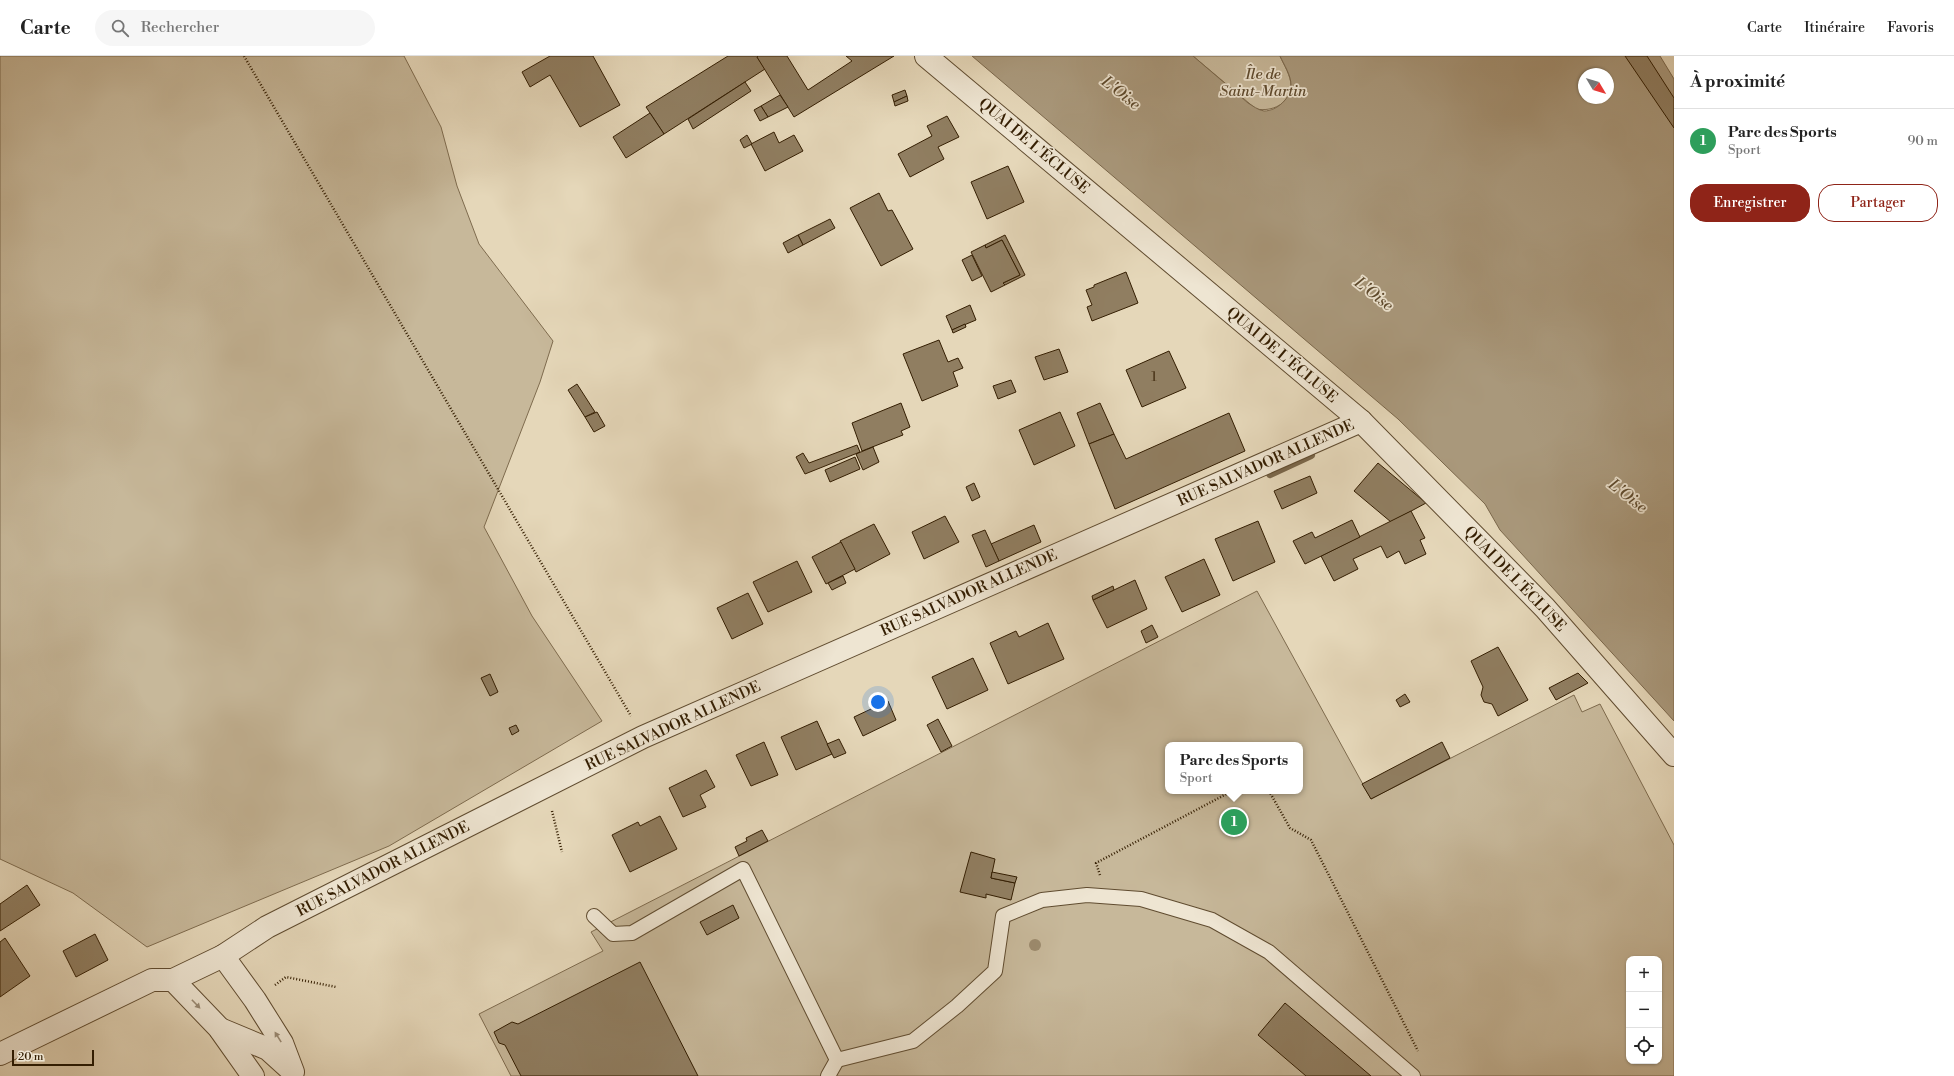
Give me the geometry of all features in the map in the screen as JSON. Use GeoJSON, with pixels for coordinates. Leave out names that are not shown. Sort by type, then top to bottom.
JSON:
{"type":"FeatureCollection","features":[{"type":"Feature","properties":{"kind":"street","name":"QUAI DE L'ÉCLUSE"},"geometry":{"type":"LineString","coordinates":[[926,56],[1361,420],[1545,608],[1674,755]]}},
{"type":"Feature","properties":{"kind":"street","name":"RUE SALVADOR ALLENDE"},"geometry":{"type":"LineString","coordinates":[[0,1054],[152,980],[174,980],[223,956],[267,927],[643,737],[1361,420]]}},
{"type":"Feature","properties":{"kind":"street"},"geometry":{"type":"LineString","coordinates":[[223,956],[255,1000],[282,1043],[295,1074]]}},
{"type":"Feature","properties":{"kind":"street"},"geometry":{"type":"LineString","coordinates":[[174,980],[219,1028],[253,1076]]}},
{"type":"Feature","properties":{"kind":"street"},"geometry":{"type":"LineString","coordinates":[[219,1028],[268,1049],[295,1074]]}},
{"type":"Feature","properties":{"kind":"lane"},"geometry":{"type":"LineString","coordinates":[[594,916],[612,934],[632,934],[743,869],[837,1060]]}},
{"type":"Feature","properties":{"kind":"lane"},"geometry":{"type":"LineString","coordinates":[[828,1076],[837,1060],[913,1041],[957,1006],[995,972],[1003,916],[1042,900],[1087,895],[1141,899],[1212,920],[1269,952],[1413,1076]]}},
{"type":"Feature","properties":{"kind":"path"},"geometry":{"type":"LineString","coordinates":[[244,56],[643,737]]}},
{"type":"Feature","properties":{"kind":"path"},"geometry":{"type":"LineString","coordinates":[[546,786],[562,852]]}},
{"type":"Feature","properties":{"kind":"path"},"geometry":{"type":"LineString","coordinates":[[1108,896],[1096,863],[1226,794]]}},
{"type":"Feature","properties":{"kind":"path"},"geometry":{"type":"LineString","coordinates":[[1271,794],[1290,828],[1311,840],[1420,1055]]}},
{"type":"Feature","properties":{"kind":"path"},"geometry":{"type":"LineString","coordinates":[[255,1000],[286,977],[336,987]]}},
{"type":"Feature","properties":{"kind":"green space"},"geometry":{"type":"Polygon","coordinates":[[[0,56],[404,56],[441,127],[457,186],[479,244],[553,341],[540,382],[484,527],[532,616],[602,721],[389,846],[147,947],[73,893],[0,859],[0,56]]]}},
{"type":"Feature","properties":{"kind":"green space","name":"Île de Saint-Martin"},"geometry":{"type":"Polygon","coordinates":[[[1193,56],[1280,56],[1290,78],[1290,92],[1284,102],[1274,108],[1262,110],[1256,109],[1193,56]]]}},
{"type":"Feature","properties":{"kind":"green space"},"geometry":{"type":"Polygon","coordinates":[[[1257,591],[1371,799],[1574,695],[1582,712],[1600,704],[1674,845],[1674,1076],[511,1076],[479,1014],[603,951],[591,932],[1257,591]]]}},
{"type":"Feature","properties":{"kind":"water","name":"L'Oise"},"geometry":{"type":"Polygon","coordinates":[[[972,56],[1193,56],[1248,103],[1264,111],[1274,109],[1289,95],[1291,85],[1290,78],[1280,56],[1660,56],[1674,79],[1674,721],[1500,530],[1485,504],[1398,419],[972,56]]]}},
{"type":"Feature","properties":{"kind":"building"},"geometry":{"type":"Polygon","coordinates":[[[550,56],[593,56],[620,105],[580,127],[550,75],[530,87],[522,72],[550,56]]]}},
{"type":"Feature","properties":{"kind":"building"},"geometry":{"type":"Polygon","coordinates":[[[728,56],[758,56],[757,57],[765,69],[664,134],[646,107],[728,56]]]}},
{"type":"Feature","properties":{"kind":"building"},"geometry":{"type":"Polygon","coordinates":[[[787,56],[808,90],[852,61],[846,56],[894,56],[794,117],[757,57],[787,56]]]}},
{"type":"Feature","properties":{"kind":"building"},"geometry":{"type":"Polygon","coordinates":[[[1625,56],[1647,56],[1674,98],[1674,128],[1625,56]]]}},
{"type":"Feature","properties":{"kind":"building"},"geometry":{"type":"Polygon","coordinates":[[[745,82],[751,91],[693,129],[688,119],[745,82]]]}},
{"type":"Feature","properties":{"kind":"building"},"geometry":{"type":"Polygon","coordinates":[[[905,90],[907,96],[894,102],[892,95],[905,90]]]}},
{"type":"Feature","properties":{"kind":"building"},"geometry":{"type":"Polygon","coordinates":[[[780,95],[788,107],[768,117],[761,106],[780,95]]]}},
{"type":"Feature","properties":{"kind":"building"},"geometry":{"type":"Polygon","coordinates":[[[907,96],[908,101],[895,106],[894,102],[907,96]]]}},
{"type":"Feature","properties":{"kind":"building"},"geometry":{"type":"Polygon","coordinates":[[[761,106],[768,117],[760,121],[754,110],[761,106]]]}},
{"type":"Feature","properties":{"kind":"building"},"geometry":{"type":"Polygon","coordinates":[[[650,113],[664,134],[626,158],[613,137],[650,113]]]}},
{"type":"Feature","properties":{"kind":"building"},"geometry":{"type":"Polygon","coordinates":[[[947,116],[959,137],[938,147],[944,159],[910,177],[898,154],[932,136],[927,126],[947,116]]]}},
{"type":"Feature","properties":{"kind":"building"},"geometry":{"type":"Polygon","coordinates":[[[774,132],[779,143],[794,135],[803,151],[765,171],[751,144],[774,132]]]}},
{"type":"Feature","properties":{"kind":"building"},"geometry":{"type":"Polygon","coordinates":[[[747,135],[752,144],[744,148],[740,140],[747,135]]]}},
{"type":"Feature","properties":{"kind":"building"},"geometry":{"type":"Polygon","coordinates":[[[1008,166],[1024,202],[987,219],[971,182],[1008,166]]]}},
{"type":"Feature","properties":{"kind":"building"},"geometry":{"type":"Polygon","coordinates":[[[879,193],[888,211],[892,210],[913,249],[881,266],[850,208],[879,193]]]}},
{"type":"Feature","properties":{"kind":"building"},"geometry":{"type":"Polygon","coordinates":[[[830,219],[835,228],[803,245],[798,235],[830,219]]]}},
{"type":"Feature","properties":{"kind":"building"},"geometry":{"type":"Polygon","coordinates":[[[798,235],[803,245],[788,253],[783,243],[798,235]]]}},
{"type":"Feature","properties":{"kind":"building"},"geometry":{"type":"Polygon","coordinates":[[[1005,235],[1025,275],[1005,285],[1003,283],[1020,275],[1002,240],[986,248],[985,245],[1005,235]]]}},
{"type":"Feature","properties":{"kind":"building"},"geometry":{"type":"Polygon","coordinates":[[[1002,240],[1020,275],[1003,283],[1005,285],[991,292],[971,252],[985,245],[986,248],[1002,240]]]}},
{"type":"Feature","properties":{"kind":"building"},"geometry":{"type":"Polygon","coordinates":[[[972,255],[982,276],[972,281],[962,260],[972,255]]]}},
{"type":"Feature","properties":{"kind":"building"},"geometry":{"type":"Polygon","coordinates":[[[1126,272],[1138,303],[1092,321],[1087,307],[1092,305],[1086,290],[1094,287],[1094,285],[1126,272]]]}},
{"type":"Feature","properties":{"kind":"building"},"geometry":{"type":"Polygon","coordinates":[[[970,305],[976,320],[952,330],[946,316],[970,305]]]}},
{"type":"Feature","properties":{"kind":"building"},"geometry":{"type":"Polygon","coordinates":[[[965,324],[966,327],[953,333],[952,330],[965,324]]]}},
{"type":"Feature","properties":{"kind":"building"},"geometry":{"type":"Polygon","coordinates":[[[939,340],[948,362],[958,358],[963,368],[953,372],[958,386],[922,401],[903,354],[939,340]]]}},
{"type":"Feature","properties":{"kind":"building"},"geometry":{"type":"Polygon","coordinates":[[[1059,349],[1068,372],[1044,380],[1035,357],[1059,349]]]}},
{"type":"Feature","properties":{"kind":"building"},"geometry":{"type":"Polygon","coordinates":[[[1169,351],[1186,388],[1142,407],[1126,370],[1169,351]]]}},
{"type":"Feature","properties":{"kind":"building"},"geometry":{"type":"Polygon","coordinates":[[[1011,380],[1016,392],[998,399],[993,386],[1011,380]]]}},
{"type":"Feature","properties":{"kind":"building"},"geometry":{"type":"Polygon","coordinates":[[[577,384],[595,412],[585,417],[568,390],[577,384]]]}},
{"type":"Feature","properties":{"kind":"building"},"geometry":{"type":"Polygon","coordinates":[[[901,403],[910,427],[901,431],[903,435],[862,451],[852,423],[901,403]]]}},
{"type":"Feature","properties":{"kind":"building"},"geometry":{"type":"Polygon","coordinates":[[[1100,403],[1114,434],[1089,444],[1077,413],[1100,403]]]}},
{"type":"Feature","properties":{"kind":"building"},"geometry":{"type":"Polygon","coordinates":[[[597,412],[605,426],[594,432],[585,417],[597,412]]]}},
{"type":"Feature","properties":{"kind":"building"},"geometry":{"type":"Polygon","coordinates":[[[1060,412],[1075,446],[1034,465],[1019,430],[1060,412]]]}},
{"type":"Feature","properties":{"kind":"building"},"geometry":{"type":"Polygon","coordinates":[[[1229,413],[1245,451],[1115,509],[1089,444],[1114,434],[1126,459],[1229,413]]]}},
{"type":"Feature","properties":{"kind":"building"},"geometry":{"type":"Polygon","coordinates":[[[857,445],[860,452],[805,474],[796,457],[803,453],[809,463],[857,445]]]}},
{"type":"Feature","properties":{"kind":"building"},"geometry":{"type":"Polygon","coordinates":[[[873,447],[879,462],[863,470],[856,454],[873,447]]]}},
{"type":"Feature","properties":{"kind":"building"},"geometry":{"type":"Polygon","coordinates":[[[855,457],[860,469],[830,482],[825,470],[855,457]]]}},
{"type":"Feature","properties":{"kind":"building"},"geometry":{"type":"Polygon","coordinates":[[[1378,463],[1426,503],[1391,522],[1354,491],[1378,463]]]}},
{"type":"Feature","properties":{"kind":"building"},"geometry":{"type":"Polygon","coordinates":[[[1310,476],[1317,493],[1282,509],[1274,491],[1310,476]]]}},
{"type":"Feature","properties":{"kind":"building"},"geometry":{"type":"Polygon","coordinates":[[[974,483],[980,497],[972,501],[966,487],[974,483]]]}},
{"type":"Feature","properties":{"kind":"building"},"geometry":{"type":"Polygon","coordinates":[[[1411,511],[1425,538],[1420,540],[1426,554],[1405,564],[1399,551],[1387,558],[1381,546],[1353,559],[1358,569],[1334,581],[1321,556],[1411,511]]]}},
{"type":"Feature","properties":{"kind":"building"},"geometry":{"type":"Polygon","coordinates":[[[945,516],[959,542],[924,559],[912,532],[945,516]]]}},
{"type":"Feature","properties":{"kind":"building"},"geometry":{"type":"Polygon","coordinates":[[[1352,520],[1360,537],[1305,564],[1293,541],[1312,532],[1315,538],[1352,520]]]}},
{"type":"Feature","properties":{"kind":"building"},"geometry":{"type":"Polygon","coordinates":[[[1258,521],[1275,562],[1233,581],[1215,539],[1258,521]]]}},
{"type":"Feature","properties":{"kind":"building"},"geometry":{"type":"Polygon","coordinates":[[[874,524],[890,554],[856,572],[840,541],[874,524]]]}},
{"type":"Feature","properties":{"kind":"building"},"geometry":{"type":"Polygon","coordinates":[[[1034,525],[1041,542],[999,561],[991,544],[1034,525]]]}},
{"type":"Feature","properties":{"kind":"building"},"geometry":{"type":"Polygon","coordinates":[[[985,530],[999,561],[986,567],[972,535],[985,530]]]}},
{"type":"Feature","properties":{"kind":"building"},"geometry":{"type":"Polygon","coordinates":[[[841,542],[855,569],[826,584],[812,557],[841,542]]]}},
{"type":"Feature","properties":{"kind":"building"},"geometry":{"type":"Polygon","coordinates":[[[1204,559],[1220,595],[1182,612],[1165,577],[1204,559]]]}},
{"type":"Feature","properties":{"kind":"building"},"geometry":{"type":"Polygon","coordinates":[[[797,561],[812,592],[768,612],[753,582],[797,561]]]}},
{"type":"Feature","properties":{"kind":"building"},"geometry":{"type":"Polygon","coordinates":[[[843,576],[846,583],[832,590],[828,583],[843,576]]]}},
{"type":"Feature","properties":{"kind":"building"},"geometry":{"type":"Polygon","coordinates":[[[1135,580],[1147,609],[1107,628],[1093,600],[1135,580]]]}},
{"type":"Feature","properties":{"kind":"building"},"geometry":{"type":"Polygon","coordinates":[[[1113,586],[1114,590],[1093,600],[1092,596],[1113,586]]]}},
{"type":"Feature","properties":{"kind":"building"},"geometry":{"type":"Polygon","coordinates":[[[748,593],[763,624],[732,639],[717,608],[748,593]]]}},
{"type":"Feature","properties":{"kind":"building"},"geometry":{"type":"Polygon","coordinates":[[[1048,623],[1064,659],[1008,684],[990,643],[1016,631],[1019,637],[1048,623]]]}},
{"type":"Feature","properties":{"kind":"building"},"geometry":{"type":"Polygon","coordinates":[[[1152,625],[1158,637],[1146,643],[1141,631],[1152,625]]]}},
{"type":"Feature","properties":{"kind":"building"},"geometry":{"type":"Polygon","coordinates":[[[1498,647],[1528,700],[1498,716],[1492,704],[1484,702],[1481,695],[1483,687],[1471,661],[1498,647]]]}},
{"type":"Feature","properties":{"kind":"building"},"geometry":{"type":"Polygon","coordinates":[[[973,658],[988,690],[947,709],[932,677],[973,658]]]}},
{"type":"Feature","properties":{"kind":"building"},"geometry":{"type":"Polygon","coordinates":[[[1578,673],[1588,683],[1556,700],[1549,688],[1578,673]]]}},
{"type":"Feature","properties":{"kind":"building"},"geometry":{"type":"Polygon","coordinates":[[[490,674],[498,692],[490,696],[481,678],[490,674]]]}},
{"type":"Feature","properties":{"kind":"building"},"geometry":{"type":"Polygon","coordinates":[[[1405,694],[1410,702],[1400,707],[1396,700],[1405,694]]]}},
{"type":"Feature","properties":{"kind":"building"},"geometry":{"type":"Polygon","coordinates":[[[888,701],[896,720],[863,736],[854,717],[888,701]]]}},
{"type":"Feature","properties":{"kind":"building"},"geometry":{"type":"Polygon","coordinates":[[[938,719],[952,746],[941,752],[927,725],[938,719]]]}},
{"type":"Feature","properties":{"kind":"building"},"geometry":{"type":"Polygon","coordinates":[[[817,721],[832,754],[796,770],[781,737],[817,721]]]}},
{"type":"Feature","properties":{"kind":"building"},"geometry":{"type":"Polygon","coordinates":[[[516,725],[519,731],[512,735],[509,728],[516,725]]]}},
{"type":"Feature","properties":{"kind":"building"},"geometry":{"type":"Polygon","coordinates":[[[839,739],[846,753],[834,758],[827,744],[839,739]]]}},
{"type":"Feature","properties":{"kind":"building"},"geometry":{"type":"Polygon","coordinates":[[[764,742],[778,775],[751,786],[736,755],[764,742]]]}},
{"type":"Feature","properties":{"kind":"building"},"geometry":{"type":"Polygon","coordinates":[[[1442,742],[1450,758],[1371,799],[1362,784],[1442,742]]]}},
{"type":"Feature","properties":{"kind":"building"},"geometry":{"type":"Polygon","coordinates":[[[706,770],[715,787],[700,795],[706,807],[683,817],[669,788],[706,770]]]}},
{"type":"Feature","properties":{"kind":"building"},"geometry":{"type":"Polygon","coordinates":[[[660,816],[677,849],[630,872],[612,835],[638,822],[640,826],[660,816]]]}},
{"type":"Feature","properties":{"kind":"building"},"geometry":{"type":"Polygon","coordinates":[[[762,830],[768,841],[739,856],[735,847],[747,841],[746,838],[762,830]]]}},
{"type":"Feature","properties":{"kind":"building"},"geometry":{"type":"Polygon","coordinates":[[[971,852],[995,859],[991,878],[1015,883],[1011,900],[986,894],[986,898],[960,892],[971,852]]]}},
{"type":"Feature","properties":{"kind":"building"},"geometry":{"type":"Polygon","coordinates":[[[992,872],[1017,877],[1015,883],[991,878],[992,872]]]}},
{"type":"Feature","properties":{"kind":"building"},"geometry":{"type":"Polygon","coordinates":[[[27,885],[40,905],[0,931],[0,904],[27,885]]]}},
{"type":"Feature","properties":{"kind":"building"},"geometry":{"type":"Polygon","coordinates":[[[733,905],[739,918],[707,935],[700,922],[733,905]]]}},
{"type":"Feature","properties":{"kind":"building"},"geometry":{"type":"Polygon","coordinates":[[[95,934],[108,960],[76,977],[63,951],[95,934]]]}},
{"type":"Feature","properties":{"kind":"building"},"geometry":{"type":"Polygon","coordinates":[[[5,938],[30,976],[0,997],[0,942],[5,938]]]}},
{"type":"Feature","properties":{"kind":"building"},"geometry":{"type":"Polygon","coordinates":[[[640,962],[698,1076],[521,1076],[505,1045],[499,1043],[494,1032],[512,1022],[518,1024],[640,962]]]}},
{"type":"Feature","properties":{"kind":"building"},"geometry":{"type":"Polygon","coordinates":[[[1285,1003],[1371,1076],[1306,1076],[1258,1035],[1285,1003]]]}},
{"type":"Feature","properties":{"kind":"waterway"},"geometry":{"type":"LineString","coordinates":[[1270,474],[1311,455]]}},
{"type":"Feature","properties":{"kind":"place","name":"Parc des Sports"},"geometry":{"type":"Point","coordinates":[1234,822]}}]}
